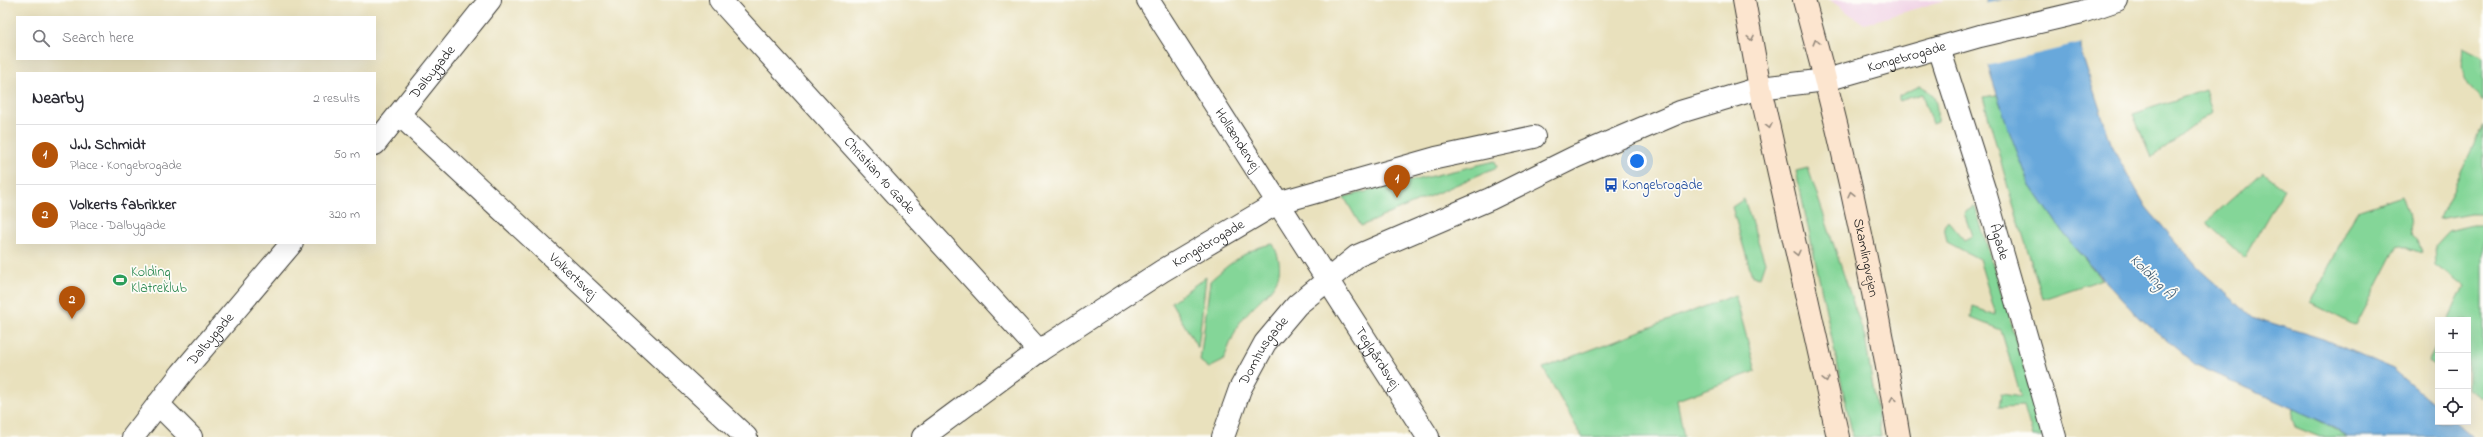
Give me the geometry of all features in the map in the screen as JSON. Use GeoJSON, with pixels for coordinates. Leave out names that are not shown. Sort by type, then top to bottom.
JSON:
{"type":"FeatureCollection","features":[{"type":"Feature","properties":{"kind":"main road"},"geometry":{"type":"LineString","coordinates":[[1744,0],[1760,88],[1838,437]]}},
{"type":"Feature","properties":{"kind":"main road","name":"Skamlingvejen"},"geometry":{"type":"LineString","coordinates":[[1804,0],[1826,80],[1881,328],[1899,437]]}},
{"type":"Feature","properties":{"kind":"street","name":"Dalbygade"},"geometry":{"type":"LineString","coordinates":[[376,143],[400,115],[490,0]]}},
{"type":"Feature","properties":{"kind":"street","name":"Christian 10 Gade"},"geometry":{"type":"LineString","coordinates":[[720,0],[1039,351]]}},
{"type":"Feature","properties":{"kind":"street","name":"Hollændervej"},"geometry":{"type":"LineString","coordinates":[[1148,0],[1326,280]]}},
{"type":"Feature","properties":{"kind":"street","name":"Kongebrogade"},"geometry":{"type":"LineString","coordinates":[[1326,280],[1357,256],[1490,199],[1575,157],[1680,112],[1760,88],[1826,80],[1980,36],[2082,12],[2117,0]]}},
{"type":"Feature","properties":{"kind":"street","name":"Ågade"},"geometry":{"type":"LineString","coordinates":[[1939,48],[1985,192],[2055,437]]}},
{"type":"Feature","properties":{"kind":"street","name":"Volkertsvej"},"geometry":{"type":"LineString","coordinates":[[400,115],[746,437]]}},
{"type":"Feature","properties":{"kind":"street","name":"Kongebrogade"},"geometry":{"type":"LineString","coordinates":[[923,437],[1039,351],[1162,271],[1277,203],[1436,158],[1534,137]]}},
{"type":"Feature","properties":{"kind":"street","name":"Dalbygade"},"geometry":{"type":"LineString","coordinates":[[132,437],[291,244]]}},
{"type":"Feature","properties":{"kind":"street","name":"Domhusgade"},"geometry":{"type":"LineString","coordinates":[[1223,437],[1240,388],[1265,343],[1297,305],[1326,280]]}},
{"type":"Feature","properties":{"kind":"street","name":"Teglgårdsvej"},"geometry":{"type":"LineString","coordinates":[[1326,280],[1428,437]]}},
{"type":"Feature","properties":{"kind":"street"},"geometry":{"type":"LineString","coordinates":[[158,404],[191,437]]}},
{"type":"Feature","properties":{"kind":"shaded area"},"geometry":{"type":"Polygon","coordinates":[[[1830,0],[1945,0],[1864,24],[1830,0]]]}},
{"type":"Feature","properties":{"kind":"green space"},"geometry":{"type":"Polygon","coordinates":[[[2463,47],[2483,57],[2483,102],[2471,89],[2465,78],[2462,65],[2463,47]]]}},
{"type":"Feature","properties":{"kind":"green space"},"geometry":{"type":"Polygon","coordinates":[[[1920,86],[1930,92],[1935,100],[1937,122],[1932,124],[1922,94],[1899,101],[1899,96],[1920,86]]]}},
{"type":"Feature","properties":{"kind":"green space"},"geometry":{"type":"Polygon","coordinates":[[[2205,90],[2212,112],[2151,158],[2133,114],[2205,90]]]}},
{"type":"Feature","properties":{"kind":"green space"},"geometry":{"type":"Polygon","coordinates":[[[1997,95],[2030,185],[2072,245],[2102,279],[2043,299],[2009,191],[1983,97],[1997,95]]]}},
{"type":"Feature","properties":{"kind":"green space"},"geometry":{"type":"Polygon","coordinates":[[[2483,125],[2483,214],[2470,214],[2439,220],[2483,125]]]}},
{"type":"Feature","properties":{"kind":"green space"},"geometry":{"type":"Polygon","coordinates":[[[1495,161],[1497,167],[1361,226],[1344,197],[1495,161]]]}},
{"type":"Feature","properties":{"kind":"green space"},"geometry":{"type":"Polygon","coordinates":[[[1808,168],[1865,338],[1881,437],[1853,437],[1796,171],[1808,168]]]}},
{"type":"Feature","properties":{"kind":"green space"},"geometry":{"type":"Polygon","coordinates":[[[2262,172],[2284,189],[2244,258],[2206,222],[2262,172]]]}},
{"type":"Feature","properties":{"kind":"green space"},"geometry":{"type":"Polygon","coordinates":[[[2402,196],[2408,211],[2411,233],[2418,241],[2422,253],[2398,245],[2356,326],[2311,303],[2357,211],[2402,196]]]}},
{"type":"Feature","properties":{"kind":"green space"},"geometry":{"type":"Polygon","coordinates":[[[1744,199],[1765,262],[1760,277],[1752,276],[1732,207],[1744,199]]]}},
{"type":"Feature","properties":{"kind":"green space"},"geometry":{"type":"Polygon","coordinates":[[[1975,206],[2045,437],[2033,437],[2024,406],[1999,407],[2001,394],[2021,397],[2001,330],[1971,318],[1973,307],[1996,315],[1979,259],[1947,242],[1944,226],[1948,221],[1964,240],[1972,236],[1964,213],[1975,206]]]}},
{"type":"Feature","properties":{"kind":"green space"},"geometry":{"type":"Polygon","coordinates":[[[2472,225],[2483,225],[2483,399],[2471,391],[2471,317],[2449,317],[2464,286],[2436,265],[2435,245],[2448,231],[2472,225]]]}},
{"type":"Feature","properties":{"kind":"green space"},"geometry":{"type":"Polygon","coordinates":[[[1273,244],[1278,258],[1279,270],[1277,280],[1239,324],[1223,361],[1209,368],[1200,361],[1210,281],[1247,253],[1273,244]]]}},
{"type":"Feature","properties":{"kind":"green space"},"geometry":{"type":"Polygon","coordinates":[[[1206,277],[1198,348],[1171,302],[1206,277]]]}},
{"type":"Feature","properties":{"kind":"green space"},"geometry":{"type":"Polygon","coordinates":[[[1735,295],[1756,371],[1677,400],[1684,437],[1582,437],[1543,368],[1735,295]]]}},
{"type":"Feature","properties":{"kind":"green space"},"geometry":{"type":"Polygon","coordinates":[[[2435,347],[2435,367],[2428,362],[2435,347]]]}},
{"type":"Feature","properties":{"kind":"green space"},"geometry":{"type":"Polygon","coordinates":[[[2293,408],[2334,428],[2347,437],[2320,437],[2295,427],[2292,418],[2293,408]]]}},
{"type":"Feature","properties":{"kind":"water","name":"Kolding Å"},"geometry":{"type":"Polygon","coordinates":[[[1986,0],[2076,0],[2082,55],[2113,149],[2146,207],[2198,268],[2252,317],[2323,339],[2393,369],[2435,404],[2435,425],[2459,425],[2473,437],[2347,437],[2334,427],[2196,365],[2140,318],[2072,245],[2030,185],[2009,131],[1988,66],[1986,0]]]}},
{"type":"Feature","properties":{"kind":"pier"},"geometry":{"type":"Polygon","coordinates":[[[2003,0],[2078,0],[2083,43],[1986,66],[1984,4],[2003,0]]]}},
{"type":"Feature","properties":{"kind":"place","name":"Kongebrogade"},"geometry":{"type":"Point","coordinates":[1611,185]}},
{"type":"Feature","properties":{"kind":"place","name":"J.J. Schmidt"},"geometry":{"type":"Point","coordinates":[1397,198]}},
{"type":"Feature","properties":{"kind":"place","name":"Kolding Klatreklub"},"geometry":{"type":"Point","coordinates":[120,280]}},
{"type":"Feature","properties":{"kind":"place","name":"Volkerts fabrikker"},"geometry":{"type":"Point","coordinates":[72,319]}}]}
